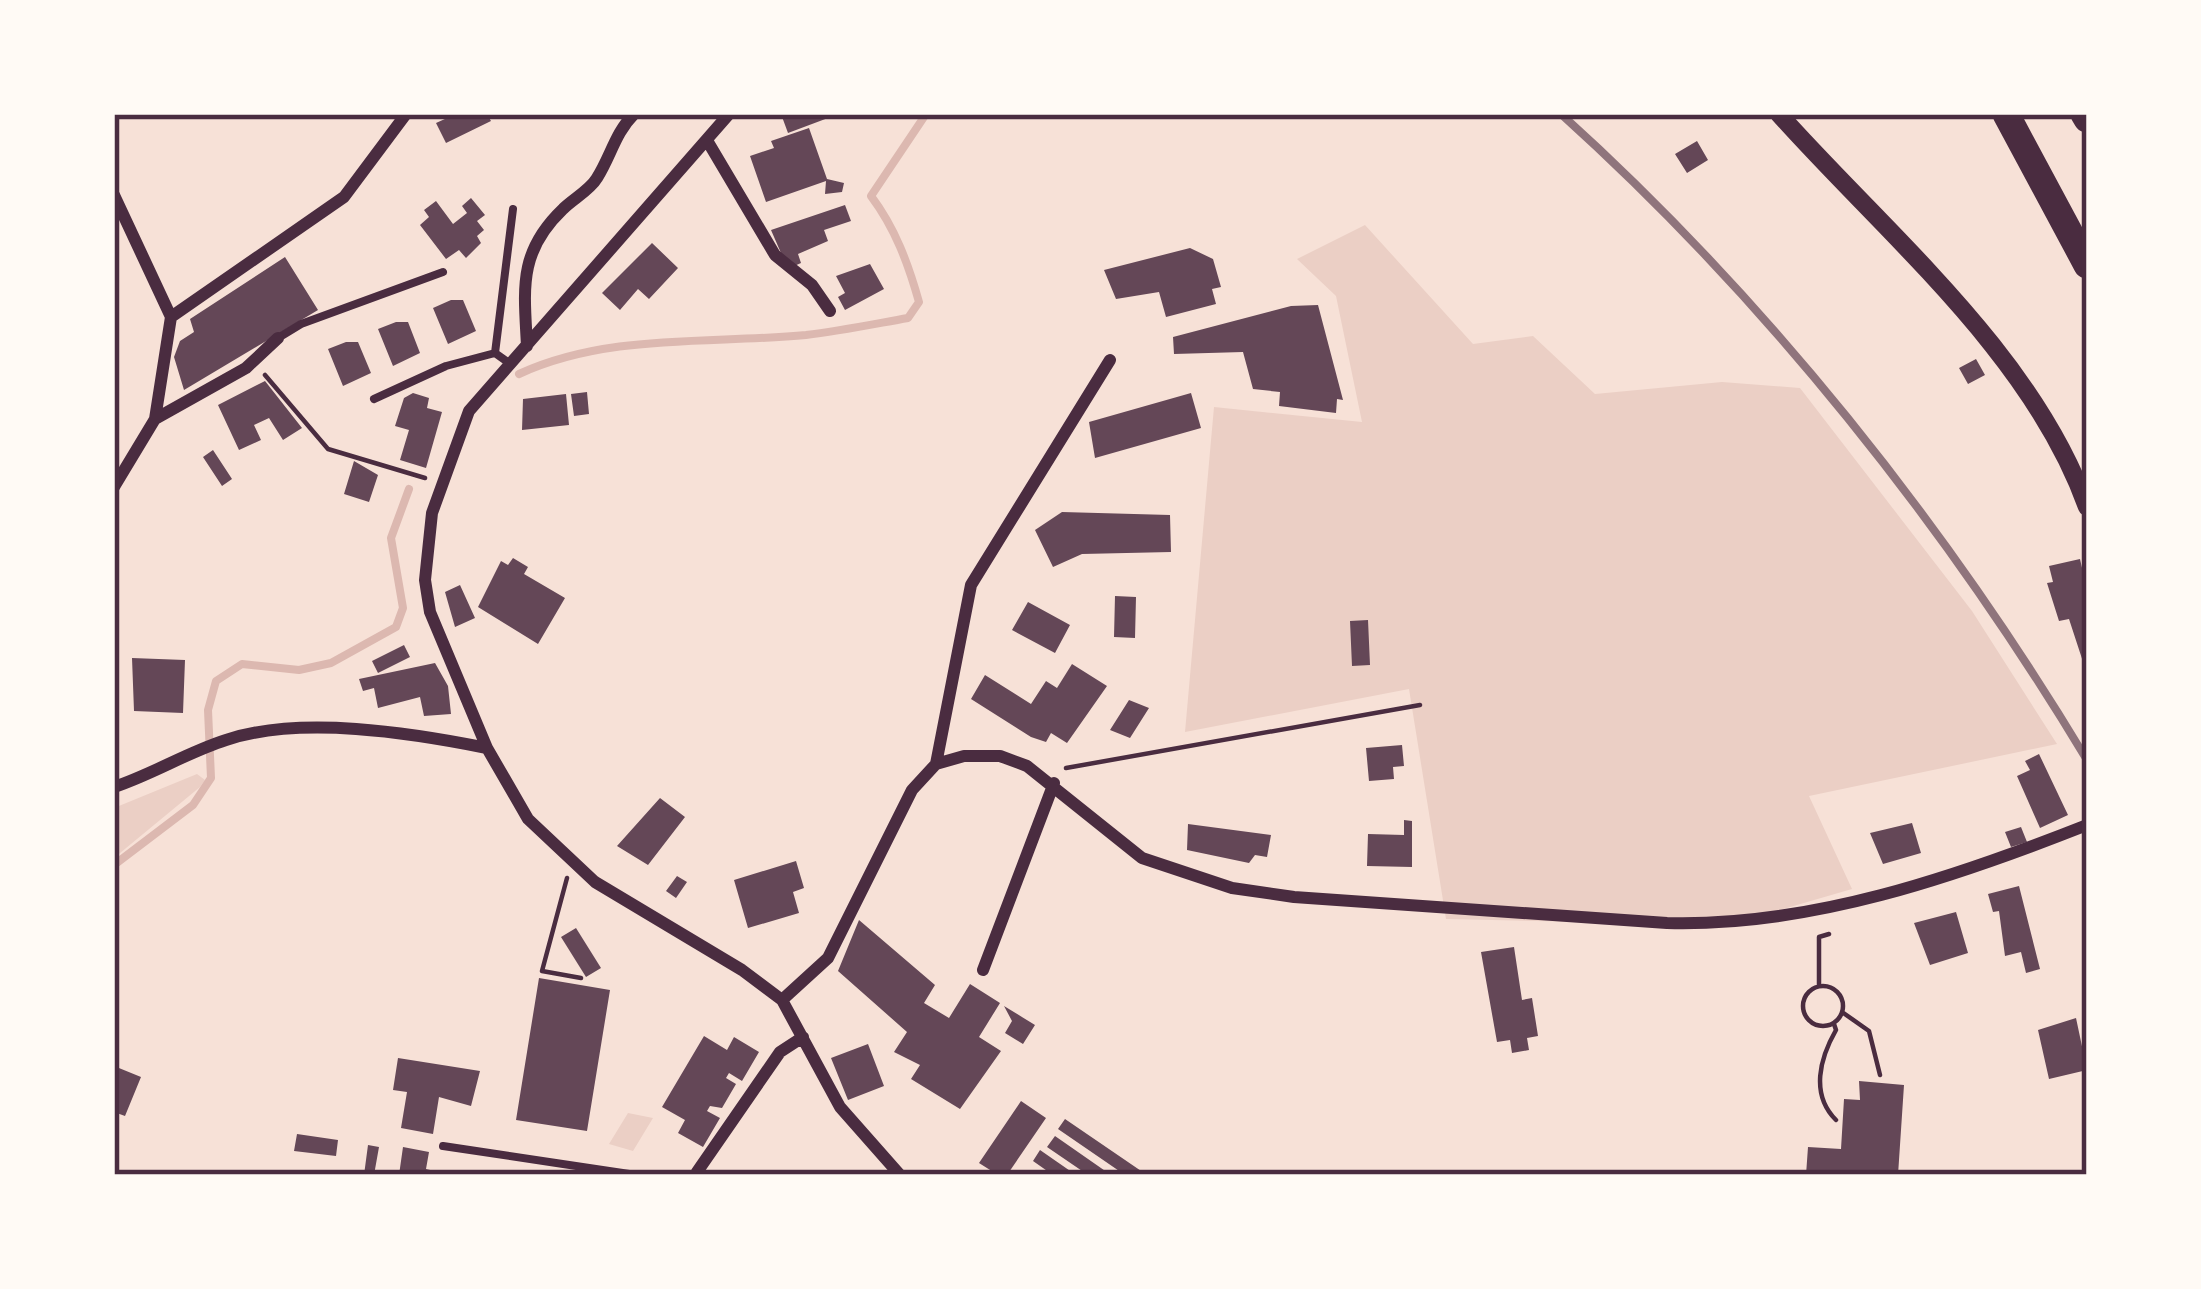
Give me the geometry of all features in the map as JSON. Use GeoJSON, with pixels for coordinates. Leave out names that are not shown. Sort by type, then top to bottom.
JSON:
{"type":"FeatureCollection","features":[{"type":"Feature","properties":{"kind":"highway"},"geometry":{"type":"LineString","coordinates":[[2006,114],[2087,265]]}},
{"type":"Feature","properties":{"kind":"street"},"geometry":{"type":"LineString","coordinates":[[171,317],[344,197],[406,114]]}},
{"type":"Feature","properties":{"kind":"street"},"geometry":{"type":"LineString","coordinates":[[527,346],[524,300],[531,249],[538,234],[596,182],[618,121],[634,114]]}},
{"type":"Feature","properties":{"kind":"street"},"geometry":{"type":"LineString","coordinates":[[729,114],[469,411],[442,483],[426,551],[430,612],[487,748],[528,819],[625,904],[742,970],[782,1000],[840,1107],[895,1173]]}},
{"type":"Feature","properties":{"kind":"street"},"geometry":{"type":"LineString","coordinates":[[1779,114],[1984,334],[2040,408],[2069,456],[2087,507]]}},
{"type":"Feature","properties":{"kind":"street"},"geometry":{"type":"LineString","coordinates":[[708,142],[775,255],[812,285],[830,310]]}},
{"type":"Feature","properties":{"kind":"street"},"geometry":{"type":"LineString","coordinates":[[114,195],[171,317],[155,419],[114,487]]}},
{"type":"Feature","properties":{"kind":"street"},"geometry":{"type":"LineString","coordinates":[[155,419],[255,359],[278,338]]}},
{"type":"Feature","properties":{"kind":"street"},"geometry":{"type":"LineString","coordinates":[[936,764],[971,585],[1110,360]]}},
{"type":"Feature","properties":{"kind":"street"},"geometry":{"type":"LineString","coordinates":[[114,787],[224,740],[260,732],[353,730],[427,736],[487,748]]}},
{"type":"Feature","properties":{"kind":"street"},"geometry":{"type":"LineString","coordinates":[[782,1000],[828,958],[912,790],[936,764],[964,756],[1000,756],[1054,783],[1142,858],[1232,888],[1294,897],[1666,923],[1728,925],[1823,910],[2087,825]]}},
{"type":"Feature","properties":{"kind":"street"},"geometry":{"type":"LineString","coordinates":[[983,970],[1054,783]]}},
{"type":"Feature","properties":{"kind":"street"},"geometry":{"type":"LineString","coordinates":[[694,1173],[780,1052],[803,1036]]}},
{"type":"Feature","properties":{"kind":"lane"},"geometry":{"type":"LineString","coordinates":[[495,353],[513,209]]}},
{"type":"Feature","properties":{"kind":"lane"},"geometry":{"type":"LineString","coordinates":[[278,338],[301,324],[443,272]]}},
{"type":"Feature","properties":{"kind":"lane"},"geometry":{"type":"LineString","coordinates":[[374,399],[446,365],[495,353],[511,364]]}},
{"type":"Feature","properties":{"kind":"lane"},"geometry":{"type":"LineString","coordinates":[[443,1146],[636,1175]]}},
{"type":"Feature","properties":{"kind":"path"},"geometry":{"type":"LineString","coordinates":[[255,359],[302,424],[328,449],[442,483]]}},
{"type":"Feature","properties":{"kind":"path"},"geometry":{"type":"LineString","coordinates":[[1066,768],[1420,705]]}},
{"type":"Feature","properties":{"kind":"path"},"geometry":{"type":"LineString","coordinates":[[572,861],[542,971],[581,978]]}},
{"type":"Feature","properties":{"kind":"path"},"geometry":{"type":"LineString","coordinates":[[1819,986],[1820,937],[1829,934]]}},
{"type":"Feature","properties":{"kind":"path"},"geometry":{"type":"LineString","coordinates":[[1819,986],[1840,995],[1842,1012],[1820,1069],[1822,1098],[1836,1120]]}},
{"type":"Feature","properties":{"kind":"path"},"geometry":{"type":"LineString","coordinates":[[1819,986],[1806,994],[1802,1010],[1819,1027],[1834,1024]]}},
{"type":"Feature","properties":{"kind":"path"},"geometry":{"type":"LineString","coordinates":[[1842,1012],[1870,1031],[1880,1075]]}},
{"type":"Feature","properties":{"kind":"shaded area"},"geometry":{"type":"Polygon","coordinates":[[[1365,225],[1473,344],[1533,336],[1595,394],[1722,382],[1800,388],[1972,611],[2057,744],[1809,796],[1852,889],[1728,925],[1446,919],[1409,689],[1185,732],[1214,407],[1362,422],[1336,296],[1297,259],[1365,225]]]}},
{"type":"Feature","properties":{"kind":"shaded area"},"geometry":{"type":"Polygon","coordinates":[[[197,774],[205,780],[200,787],[114,858],[114,808],[197,774]]]}},
{"type":"Feature","properties":{"kind":"shaded area"},"geometry":{"type":"Polygon","coordinates":[[[628,1113],[653,1118],[633,1151],[609,1144],[628,1113]]]}},
{"type":"Feature","properties":{"kind":"building"},"geometry":{"type":"Polygon","coordinates":[[[456,114],[487,114],[491,121],[446,143],[436,123],[456,114]]]}},
{"type":"Feature","properties":{"kind":"building"},"geometry":{"type":"Polygon","coordinates":[[[781,114],[826,114],[828,118],[788,133],[781,114]]]}},
{"type":"Feature","properties":{"kind":"building"},"geometry":{"type":"Polygon","coordinates":[[[809,128],[827,179],[844,183],[842,192],[825,194],[826,181],[766,202],[750,156],[774,148],[771,141],[809,128]]]}},
{"type":"Feature","properties":{"kind":"building"},"geometry":{"type":"Polygon","coordinates":[[[1697,141],[1708,160],[1687,173],[1675,154],[1697,141]]]}},
{"type":"Feature","properties":{"kind":"building"},"geometry":{"type":"Polygon","coordinates":[[[471,198],[485,215],[477,221],[484,230],[477,236],[481,243],[466,258],[459,250],[446,259],[420,225],[429,217],[424,210],[436,201],[453,224],[467,213],[462,206],[471,198]]]}},
{"type":"Feature","properties":{"kind":"building"},"geometry":{"type":"Polygon","coordinates":[[[845,205],[851,221],[824,230],[828,241],[798,254],[801,263],[792,267],[784,260],[771,230],[845,205]]]}},
{"type":"Feature","properties":{"kind":"building"},"geometry":{"type":"Polygon","coordinates":[[[652,243],[678,268],[649,299],[638,289],[620,310],[602,293],[652,243]]]}},
{"type":"Feature","properties":{"kind":"building"},"geometry":{"type":"Polygon","coordinates":[[[1190,248],[1213,259],[1221,287],[1212,289],[1216,304],[1166,317],[1159,292],[1116,299],[1104,270],[1190,248]]]}},
{"type":"Feature","properties":{"kind":"building"},"geometry":{"type":"Polygon","coordinates":[[[285,257],[318,310],[184,390],[174,357],[180,341],[194,332],[190,319],[285,257]]]}},
{"type":"Feature","properties":{"kind":"building"},"geometry":{"type":"Polygon","coordinates":[[[870,264],[884,289],[845,310],[838,297],[845,293],[836,276],[870,264]]]}},
{"type":"Feature","properties":{"kind":"building"},"geometry":{"type":"Polygon","coordinates":[[[463,300],[476,331],[448,344],[433,308],[463,300]]]}},
{"type":"Feature","properties":{"kind":"building"},"geometry":{"type":"Polygon","coordinates":[[[1318,305],[1343,400],[1337,399],[1336,413],[1279,406],[1280,392],[1253,389],[1243,352],[1174,354],[1173,337],[1291,306],[1318,305]]]}},
{"type":"Feature","properties":{"kind":"building"},"geometry":{"type":"Polygon","coordinates":[[[408,322],[420,353],[393,366],[378,329],[408,322]]]}},
{"type":"Feature","properties":{"kind":"building"},"geometry":{"type":"Polygon","coordinates":[[[358,342],[371,373],[343,386],[328,349],[358,342]]]}},
{"type":"Feature","properties":{"kind":"building"},"geometry":{"type":"Polygon","coordinates":[[[1976,359],[1985,375],[1968,384],[1959,368],[1976,359]]]}},
{"type":"Feature","properties":{"kind":"building"},"geometry":{"type":"Polygon","coordinates":[[[265,381],[302,428],[283,440],[269,418],[254,425],[261,440],[239,450],[218,405],[265,381]]]}},
{"type":"Feature","properties":{"kind":"building"},"geometry":{"type":"Polygon","coordinates":[[[587,392],[589,414],[574,416],[571,394],[587,392]]]}},
{"type":"Feature","properties":{"kind":"building"},"geometry":{"type":"Polygon","coordinates":[[[413,393],[429,398],[427,408],[442,412],[426,468],[400,460],[409,430],[395,426],[404,398],[413,393]]]}},
{"type":"Feature","properties":{"kind":"building"},"geometry":{"type":"Polygon","coordinates":[[[1191,393],[1201,428],[1095,458],[1089,422],[1191,393]]]}},
{"type":"Feature","properties":{"kind":"building"},"geometry":{"type":"Polygon","coordinates":[[[566,394],[569,425],[522,430],[523,399],[566,394]]]}},
{"type":"Feature","properties":{"kind":"building"},"geometry":{"type":"Polygon","coordinates":[[[213,450],[232,479],[222,486],[203,457],[213,450]]]}},
{"type":"Feature","properties":{"kind":"building"},"geometry":{"type":"Polygon","coordinates":[[[354,461],[378,475],[369,502],[344,494],[354,461]]]}},
{"type":"Feature","properties":{"kind":"building"},"geometry":{"type":"Polygon","coordinates":[[[1062,512],[1170,515],[1171,552],[1082,554],[1053,567],[1035,530],[1062,512]]]}},
{"type":"Feature","properties":{"kind":"building"},"geometry":{"type":"Polygon","coordinates":[[[513,558],[528,567],[524,574],[565,598],[538,644],[478,607],[501,561],[508,565],[513,558]]]}},
{"type":"Feature","properties":{"kind":"building"},"geometry":{"type":"Polygon","coordinates":[[[2080,559],[2087,590],[2086,671],[2069,619],[2059,621],[2047,583],[2053,582],[2049,566],[2080,559]]]}},
{"type":"Feature","properties":{"kind":"building"},"geometry":{"type":"Polygon","coordinates":[[[460,585],[475,618],[455,627],[445,592],[460,585]]]}},
{"type":"Feature","properties":{"kind":"building"},"geometry":{"type":"Polygon","coordinates":[[[1115,596],[1136,597],[1135,638],[1114,637],[1115,596]]]}},
{"type":"Feature","properties":{"kind":"building"},"geometry":{"type":"Polygon","coordinates":[[[1028,602],[1070,625],[1055,653],[1012,630],[1028,602]]]}},
{"type":"Feature","properties":{"kind":"building"},"geometry":{"type":"Polygon","coordinates":[[[1368,620],[1370,665],[1352,666],[1350,621],[1368,620]]]}},
{"type":"Feature","properties":{"kind":"building"},"geometry":{"type":"Polygon","coordinates":[[[404,645],[410,657],[378,673],[372,661],[404,645]]]}},
{"type":"Feature","properties":{"kind":"building"},"geometry":{"type":"Polygon","coordinates":[[[132,658],[185,660],[183,713],[134,711],[132,658]]]}},
{"type":"Feature","properties":{"kind":"building"},"geometry":{"type":"Polygon","coordinates":[[[435,663],[448,686],[451,714],[424,716],[420,697],[378,708],[374,688],[363,691],[359,679],[435,663]]]}},
{"type":"Feature","properties":{"kind":"building"},"geometry":{"type":"Polygon","coordinates":[[[1072,664],[1107,686],[1067,743],[1051,733],[1046,742],[1031,737],[971,699],[985,675],[1031,704],[1046,681],[1057,688],[1072,664]]]}},
{"type":"Feature","properties":{"kind":"building"},"geometry":{"type":"Polygon","coordinates":[[[1129,700],[1149,708],[1130,738],[1110,730],[1129,700]]]}},
{"type":"Feature","properties":{"kind":"building"},"geometry":{"type":"Polygon","coordinates":[[[1402,745],[1404,766],[1393,767],[1394,779],[1369,781],[1366,748],[1402,745]]]}},
{"type":"Feature","properties":{"kind":"building"},"geometry":{"type":"Polygon","coordinates":[[[2039,754],[2068,815],[2040,828],[2017,776],[2030,770],[2025,761],[2039,754]]]}},
{"type":"Feature","properties":{"kind":"building"},"geometry":{"type":"Polygon","coordinates":[[[660,798],[685,817],[648,865],[617,846],[660,798]]]}},
{"type":"Feature","properties":{"kind":"building"},"geometry":{"type":"Polygon","coordinates":[[[1404,820],[1412,821],[1412,867],[1367,866],[1368,834],[1404,835],[1404,820]]]}},
{"type":"Feature","properties":{"kind":"building"},"geometry":{"type":"Polygon","coordinates":[[[1912,823],[1921,853],[1883,864],[1870,833],[1912,823]]]}},
{"type":"Feature","properties":{"kind":"building"},"geometry":{"type":"Polygon","coordinates":[[[1188,824],[1271,835],[1267,857],[1255,855],[1249,863],[1187,850],[1188,824]]]}},
{"type":"Feature","properties":{"kind":"building"},"geometry":{"type":"Polygon","coordinates":[[[2021,827],[2027,842],[2011,847],[2005,832],[2021,827]]]}},
{"type":"Feature","properties":{"kind":"building"},"geometry":{"type":"Polygon","coordinates":[[[796,861],[804,888],[793,892],[799,913],[748,928],[734,880],[796,861]]]}},
{"type":"Feature","properties":{"kind":"building"},"geometry":{"type":"Polygon","coordinates":[[[677,876],[687,882],[676,898],[666,891],[677,876]]]}},
{"type":"Feature","properties":{"kind":"building"},"geometry":{"type":"Polygon","coordinates":[[[2019,886],[2040,969],[2026,973],[2021,952],[2005,956],[1999,911],[1993,912],[1988,894],[2019,886]]]}},
{"type":"Feature","properties":{"kind":"building"},"geometry":{"type":"Polygon","coordinates":[[[1956,912],[1968,953],[1930,965],[1914,923],[1956,912]]]}},
{"type":"Feature","properties":{"kind":"building"},"geometry":{"type":"Polygon","coordinates":[[[859,920],[935,985],[924,1003],[949,1018],[970,984],[1000,1003],[979,1037],[1001,1051],[960,1109],[911,1079],[920,1065],[894,1052],[907,1032],[838,971],[859,920]]]}},
{"type":"Feature","properties":{"kind":"building"},"geometry":{"type":"Polygon","coordinates":[[[576,928],[601,968],[586,977],[561,937],[576,928]]]}},
{"type":"Feature","properties":{"kind":"building"},"geometry":{"type":"Polygon","coordinates":[[[1514,947],[1522,1000],[1532,998],[1538,1036],[1527,1038],[1529,1050],[1512,1053],[1510,1040],[1497,1042],[1481,952],[1514,947]]]}},
{"type":"Feature","properties":{"kind":"building"},"geometry":{"type":"Polygon","coordinates":[[[539,978],[610,990],[587,1131],[516,1120],[539,978]]]}},
{"type":"Feature","properties":{"kind":"building"},"geometry":{"type":"Polygon","coordinates":[[[1004,1006],[1035,1025],[1023,1044],[1005,1033],[1012,1021],[1004,1006]]]}},
{"type":"Feature","properties":{"kind":"building"},"geometry":{"type":"Polygon","coordinates":[[[2076,1018],[2087,1070],[2049,1079],[2038,1030],[2076,1018]]]}},
{"type":"Feature","properties":{"kind":"building"},"geometry":{"type":"Polygon","coordinates":[[[704,1036],[727,1050],[734,1037],[759,1052],[742,1081],[729,1073],[726,1078],[736,1084],[722,1108],[710,1106],[707,1111],[720,1118],[703,1147],[678,1133],[685,1120],[662,1107],[704,1036]]]}},
{"type":"Feature","properties":{"kind":"building"},"geometry":{"type":"Polygon","coordinates":[[[868,1044],[884,1086],[848,1100],[831,1058],[868,1044]]]}},
{"type":"Feature","properties":{"kind":"building"},"geometry":{"type":"Polygon","coordinates":[[[398,1058],[480,1071],[471,1106],[439,1097],[433,1134],[401,1128],[407,1092],[393,1090],[398,1058]]]}},
{"type":"Feature","properties":{"kind":"building"},"geometry":{"type":"Polygon","coordinates":[[[114,1066],[141,1077],[125,1116],[114,1112],[114,1066]]]}},
{"type":"Feature","properties":{"kind":"building"},"geometry":{"type":"Polygon","coordinates":[[[1859,1081],[1904,1085],[1898,1175],[1806,1175],[1808,1147],[1841,1149],[1844,1099],[1860,1100],[1859,1081]]]}},
{"type":"Feature","properties":{"kind":"building"},"geometry":{"type":"Polygon","coordinates":[[[1021,1101],[1046,1118],[1007,1175],[998,1175],[979,1163],[1021,1101]]]}},
{"type":"Feature","properties":{"kind":"building"},"geometry":{"type":"Polygon","coordinates":[[[1065,1119],[1147,1175],[1125,1175],[1058,1129],[1065,1119]]]}},
{"type":"Feature","properties":{"kind":"building"},"geometry":{"type":"Polygon","coordinates":[[[297,1134],[338,1140],[336,1156],[294,1151],[297,1134]]]}},
{"type":"Feature","properties":{"kind":"building"},"geometry":{"type":"Polygon","coordinates":[[[1055,1136],[1111,1175],[1088,1175],[1047,1147],[1055,1136]]]}},
{"type":"Feature","properties":{"kind":"building"},"geometry":{"type":"Polygon","coordinates":[[[368,1145],[379,1147],[374,1175],[364,1175],[368,1145]]]}},
{"type":"Feature","properties":{"kind":"building"},"geometry":{"type":"Polygon","coordinates":[[[403,1147],[429,1152],[426,1169],[451,1175],[399,1175],[403,1147]]]}},
{"type":"Feature","properties":{"kind":"building"},"geometry":{"type":"Polygon","coordinates":[[[1040,1150],[1076,1175],[1053,1175],[1033,1161],[1040,1150]]]}},
{"type":"Feature","properties":{"kind":"waterway"},"geometry":{"type":"LineString","coordinates":[[519,374],[553,361],[624,346],[806,335],[908,318],[919,302],[915,288],[894,233],[871,196],[926,114]]}},
{"type":"Feature","properties":{"kind":"waterway"},"geometry":{"type":"LineString","coordinates":[[114,865],[193,805],[211,778],[208,710],[216,681],[242,664],[299,670],[331,663],[396,627],[403,608],[391,538],[409,489]]}},
{"type":"Feature","properties":{"kind":"railway"},"geometry":{"type":"LineString","coordinates":[[1561,114],[1710,260],[1848,418],[1974,586],[2087,760]]}}]}
